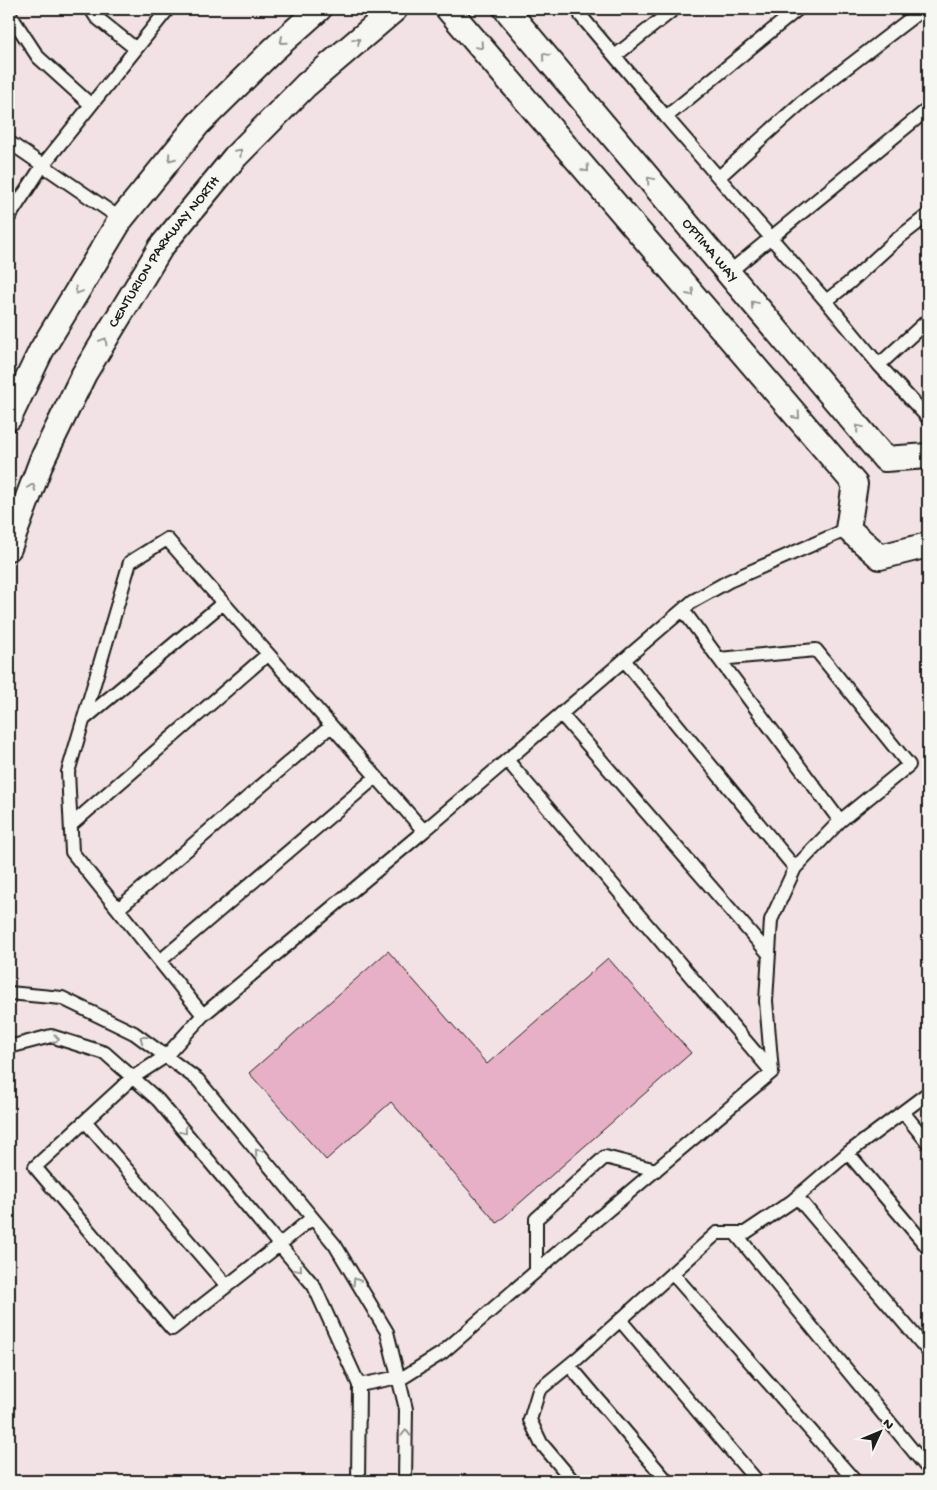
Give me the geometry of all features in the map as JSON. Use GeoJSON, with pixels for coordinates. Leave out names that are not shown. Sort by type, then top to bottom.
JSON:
{"type":"FeatureCollection","features":[{"type":"Feature","properties":{"kind":"street"},"geometry":{"type":"LineString","coordinates":[[9,418],[41,351],[121,219],[198,124],[273,50],[320,9]]}},
{"type":"Feature","properties":{"kind":"street","name":"CENTURION PARKWAY NORTH"},"geometry":{"type":"LineString","coordinates":[[9,548],[14,517],[84,374],[161,247],[234,157],[306,85],[395,9]]}},
{"type":"Feature","properties":{"kind":"street"},"geometry":{"type":"LineString","coordinates":[[448,9],[855,484]]}},
{"type":"Feature","properties":{"kind":"street","name":"OPTIMA WAY"},"geometry":{"type":"LineString","coordinates":[[506,9],[885,459]]}},
{"type":"Feature","properties":{"kind":"street"},"geometry":{"type":"LineString","coordinates":[[928,456],[885,459],[855,484],[848,528],[880,557],[928,545]]}},
{"type":"Feature","properties":{"kind":"lane"},"geometry":{"type":"LineString","coordinates":[[91,9],[96,17],[136,49]]}},
{"type":"Feature","properties":{"kind":"lane"},"geometry":{"type":"LineString","coordinates":[[9,217],[43,165],[168,9]]}},
{"type":"Feature","properties":{"kind":"lane"},"geometry":{"type":"LineString","coordinates":[[582,9],[581,16],[666,117],[879,365],[928,418]]}},
{"type":"Feature","properties":{"kind":"lane"},"geometry":{"type":"LineString","coordinates":[[615,56],[674,9]]}},
{"type":"Feature","properties":{"kind":"lane"},"geometry":{"type":"LineString","coordinates":[[666,117],[798,9]]}},
{"type":"Feature","properties":{"kind":"lane"},"geometry":{"type":"LineString","coordinates":[[719,178],[802,102],[922,9]]}},
{"type":"Feature","properties":{"kind":"lane"},"geometry":{"type":"LineString","coordinates":[[9,13],[38,57],[91,104]]}},
{"type":"Feature","properties":{"kind":"lane"},"geometry":{"type":"LineString","coordinates":[[728,273],[928,109]]}},
{"type":"Feature","properties":{"kind":"lane"},"geometry":{"type":"LineString","coordinates":[[9,142],[121,219]]}},
{"type":"Feature","properties":{"kind":"lane"},"geometry":{"type":"LineString","coordinates":[[826,301],[849,284],[896,240],[928,215]]}},
{"type":"Feature","properties":{"kind":"lane"},"geometry":{"type":"LineString","coordinates":[[879,365],[928,320]]}},
{"type":"Feature","properties":{"kind":"lane"},"geometry":{"type":"LineString","coordinates":[[312,1218],[172,1329],[35,1167],[132,1078],[166,1056],[203,1015],[424,831],[693,601],[730,580],[848,528]]}},
{"type":"Feature","properties":{"kind":"lane"},"geometry":{"type":"LineString","coordinates":[[203,1015],[72,852],[68,772],[130,562],[167,539],[424,831]]}},
{"type":"Feature","properties":{"kind":"lane"},"geometry":{"type":"LineString","coordinates":[[83,720],[223,603]]}},
{"type":"Feature","properties":{"kind":"lane"},"geometry":{"type":"LineString","coordinates":[[683,610],[840,821]]}},
{"type":"Feature","properties":{"kind":"lane"},"geometry":{"type":"LineString","coordinates":[[719,659],[816,650],[909,765],[840,821],[795,868],[771,920],[766,1001],[772,1072]]}},
{"type":"Feature","properties":{"kind":"lane"},"geometry":{"type":"LineString","coordinates":[[71,825],[268,654]]}},
{"type":"Feature","properties":{"kind":"lane"},"geometry":{"type":"LineString","coordinates":[[624,660],[795,868]]}},
{"type":"Feature","properties":{"kind":"lane"},"geometry":{"type":"LineString","coordinates":[[561,714],[769,954]]}},
{"type":"Feature","properties":{"kind":"lane"},"geometry":{"type":"LineString","coordinates":[[118,909],[331,726]]}},
{"type":"Feature","properties":{"kind":"lane"},"geometry":{"type":"LineString","coordinates":[[507,760],[772,1072]]}},
{"type":"Feature","properties":{"kind":"lane"},"geometry":{"type":"LineString","coordinates":[[160,961],[376,777]]}},
{"type":"Feature","properties":{"kind":"lane"},"geometry":{"type":"LineString","coordinates":[[9,993],[62,998],[134,1033],[198,1080],[334,1245],[387,1332],[406,1408],[406,1481]]}},
{"type":"Feature","properties":{"kind":"lane"},"geometry":{"type":"LineString","coordinates":[[9,1047],[51,1036],[105,1053],[158,1100],[314,1286],[358,1384],[358,1481]]}},
{"type":"Feature","properties":{"kind":"lane"},"geometry":{"type":"LineString","coordinates":[[358,1384],[399,1379],[442,1352],[772,1072]]}},
{"type":"Feature","properties":{"kind":"lane"},"geometry":{"type":"LineString","coordinates":[[573,1481],[541,1444],[530,1420],[539,1390],[717,1233],[745,1233],[797,1197],[848,1154],[928,1094]]}},
{"type":"Feature","properties":{"kind":"lane"},"geometry":{"type":"LineString","coordinates":[[903,1112],[928,1142]]}},
{"type":"Feature","properties":{"kind":"lane"},"geometry":{"type":"LineString","coordinates":[[85,1121],[227,1286]]}},
{"type":"Feature","properties":{"kind":"lane"},"geometry":{"type":"LineString","coordinates":[[848,1154],[928,1248]]}},
{"type":"Feature","properties":{"kind":"lane"},"geometry":{"type":"LineString","coordinates":[[536,1272],[536,1219],[606,1157],[656,1170]]}},
{"type":"Feature","properties":{"kind":"lane"},"geometry":{"type":"LineString","coordinates":[[797,1197],[928,1351]]}},
{"type":"Feature","properties":{"kind":"lane"},"geometry":{"type":"LineString","coordinates":[[735,1233],[928,1469]]}},
{"type":"Feature","properties":{"kind":"lane"},"geometry":{"type":"LineString","coordinates":[[672,1273],[855,1481]]}},
{"type":"Feature","properties":{"kind":"lane"},"geometry":{"type":"LineString","coordinates":[[620,1320],[756,1481]]}},
{"type":"Feature","properties":{"kind":"lane"},"geometry":{"type":"LineString","coordinates":[[569,1365],[667,1481]]}},
{"type":"Feature","properties":{"kind":"shaded area"},"geometry":{"type":"Polygon","coordinates":[[[9,9],[928,9],[928,1481],[9,1481],[9,9]]]}},
{"type":"Feature","properties":{"kind":"building"},"geometry":{"type":"Polygon","coordinates":[[[388,951],[487,1064],[608,958],[691,1053],[497,1223],[391,1102],[326,1160],[249,1073],[388,951]]]}}]}
